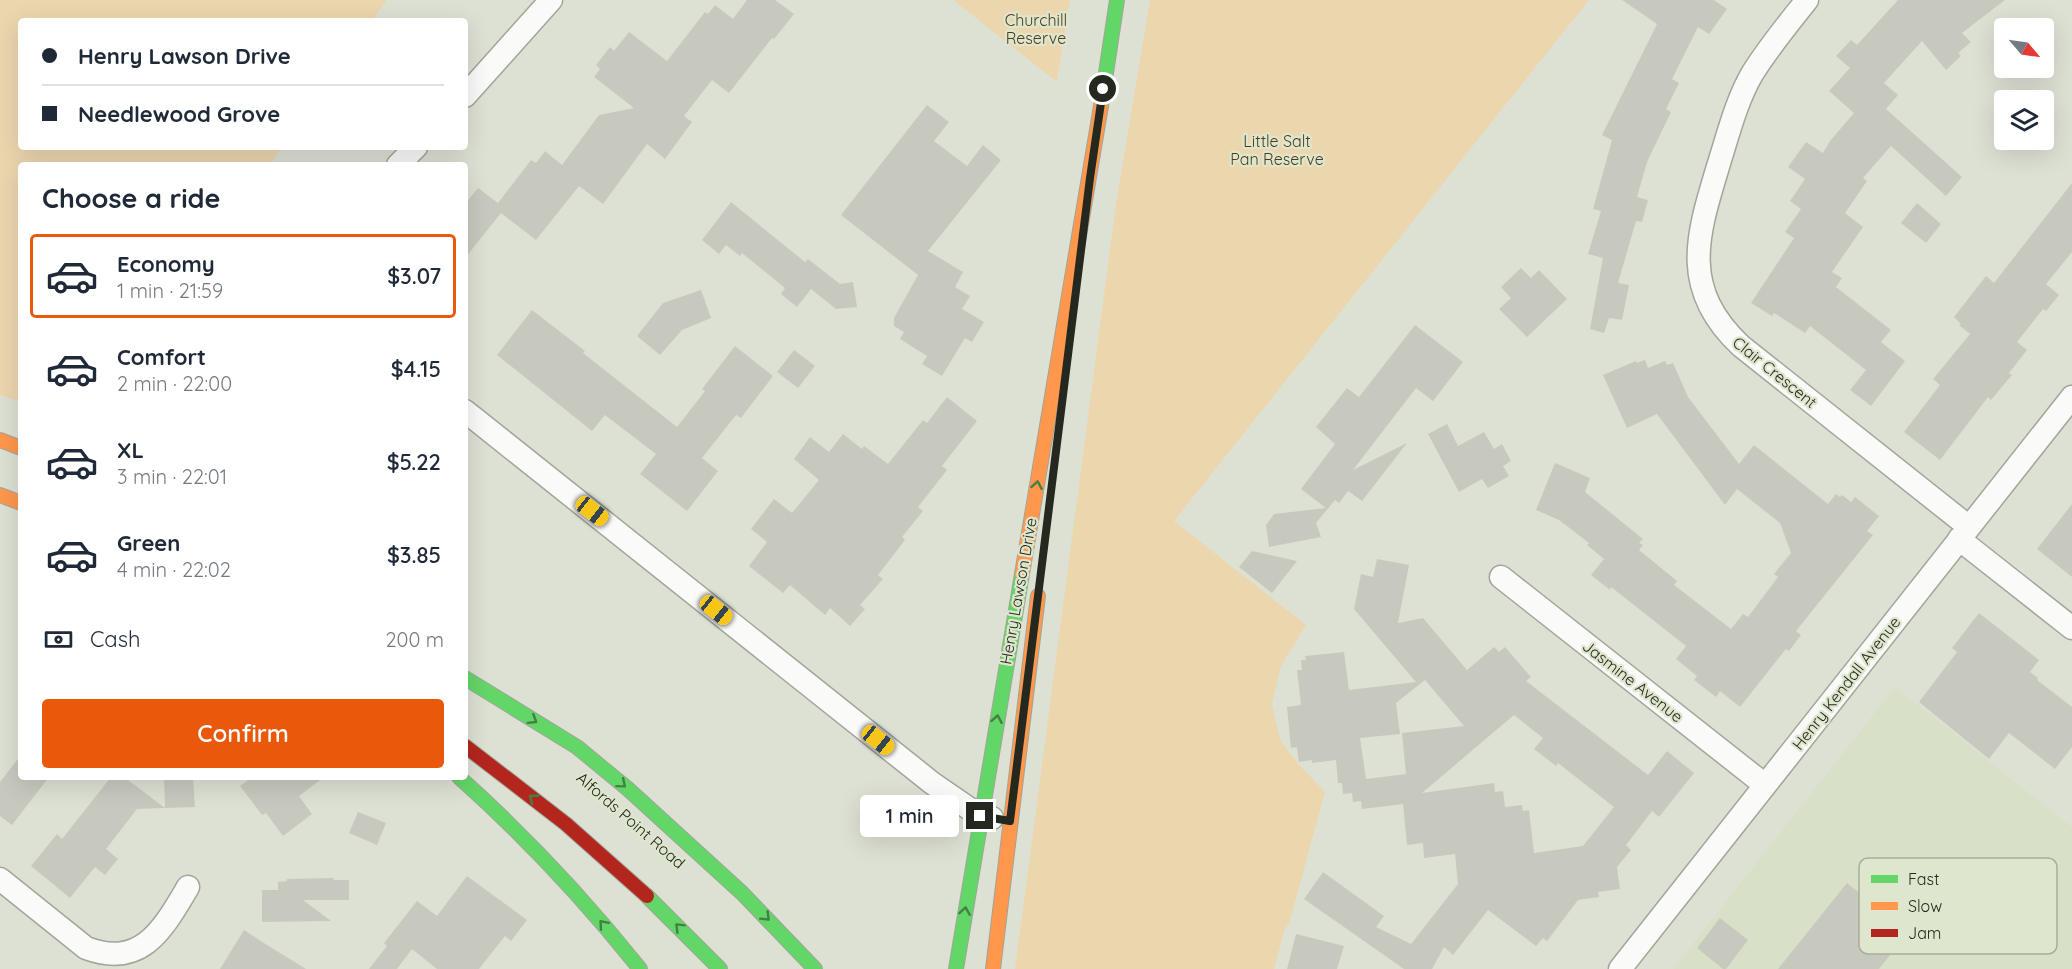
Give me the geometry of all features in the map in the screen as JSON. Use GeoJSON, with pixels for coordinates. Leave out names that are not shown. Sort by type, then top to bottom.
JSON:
{"type":"FeatureCollection","features":[{"type":"Feature","properties":{"kind":"main road","name":"Henry Lawson Drive"},"geometry":{"type":"LineString","coordinates":[[956,969],[980,816],[1090,178],[1117,0]]}},
{"type":"Feature","properties":{"kind":"main road","name":"Henry Lawson Drive"},"geometry":{"type":"LineString","coordinates":[[1054,464],[1090,178]]}},
{"type":"Feature","properties":{"kind":"main road"},"geometry":{"type":"LineString","coordinates":[[0,440],[18,447]]}},
{"type":"Feature","properties":{"kind":"main road"},"geometry":{"type":"LineString","coordinates":[[0,495],[18,502]]}},
{"type":"Feature","properties":{"kind":"main road","name":"Henry Lawson Drive"},"geometry":{"type":"LineString","coordinates":[[993,969],[1040,583]]}},
{"type":"Feature","properties":{"kind":"main road"},"geometry":{"type":"LineString","coordinates":[[468,680],[577,747],[628,789],[742,892],[815,969]]}},
{"type":"Feature","properties":{"kind":"main road"},"geometry":{"type":"LineString","coordinates":[[468,686],[528,734]]}},
{"type":"Feature","properties":{"kind":"main road"},"geometry":{"type":"LineString","coordinates":[[468,748],[579,836],[666,915],[720,969]]}},
{"type":"Feature","properties":{"kind":"main road"},"geometry":{"type":"LineString","coordinates":[[462,780],[516,828],[547,860],[640,969]]}},
{"type":"Feature","properties":{"kind":"street"},"geometry":{"type":"LineString","coordinates":[[468,93],[550,0]]}},
{"type":"Feature","properties":{"kind":"street","name":"Clair Crescent"},"geometry":{"type":"LineString","coordinates":[[1807,0],[1752,75],[1732,122],[1701,226],[1698,255],[1701,283],[1711,309],[1724,330],[1741,346],[1964,533],[2072,628]]}},
{"type":"Feature","properties":{"kind":"street"},"geometry":{"type":"LineString","coordinates":[[401,162],[413,150]]}},
{"type":"Feature","properties":{"kind":"street","name":"Henry Kendall Avenue"},"geometry":{"type":"LineString","coordinates":[[1620,969],[2072,397]]}},
{"type":"Feature","properties":{"kind":"street"},"geometry":{"type":"LineString","coordinates":[[468,413],[932,783],[980,816],[1010,821]]}},
{"type":"Feature","properties":{"kind":"street","name":"Jasmine Avenue"},"geometry":{"type":"LineString","coordinates":[[1501,577],[1765,785]]}},
{"type":"Feature","properties":{"kind":"street"},"geometry":{"type":"LineString","coordinates":[[0,879],[86,948],[113,963],[147,945],[169,919],[188,887]]}},
{"type":"Feature","properties":{"kind":"shaded area"},"geometry":{"type":"Polygon","coordinates":[[[1895,687],[2072,827],[2072,969],[1673,969],[1895,687]]]}},
{"type":"Feature","properties":{"kind":"green space"},"geometry":{"type":"Polygon","coordinates":[[[0,0],[387,0],[374,18],[18,18],[18,150],[280,150],[271,162],[18,162],[18,401],[0,395],[0,0]]]}},
{"type":"Feature","properties":{"kind":"green space","name":"Churchill Reserve"},"geometry":{"type":"Polygon","coordinates":[[[953,0],[1070,0],[1057,82],[953,0]]]}},
{"type":"Feature","properties":{"kind":"green space","name":"Little Salt Pan Reserve"},"geometry":{"type":"Polygon","coordinates":[[[1150,0],[1589,0],[1174,521],[1306,625],[1281,666],[1272,704],[1280,740],[1325,792],[1289,924],[1285,928],[1274,969],[1015,969],[1117,197],[1150,0]]]}},
{"type":"Feature","properties":{"kind":"building"},"geometry":{"type":"Polygon","coordinates":[[[747,0],[775,0],[794,14],[729,93],[712,80],[684,116],[692,122],[665,159],[647,144],[603,204],[579,186],[536,240],[501,213],[468,254],[468,200],[478,188],[498,203],[531,160],[536,163],[545,151],[562,165],[599,115],[634,108],[594,77],[600,69],[596,65],[610,47],[614,51],[629,32],[667,61],[705,12],[708,14],[715,5],[733,19],[747,0]]]}},
{"type":"Feature","properties":{"kind":"building"},"geometry":{"type":"Polygon","coordinates":[[[1622,0],[1714,0],[1727,9],[1709,34],[1698,27],[1672,79],[1679,83],[1666,109],[1671,112],[1647,162],[1637,197],[1648,200],[1642,222],[1636,221],[1618,283],[1629,285],[1622,320],[1609,318],[1604,333],[1590,329],[1603,258],[1588,254],[1601,211],[1593,209],[1612,140],[1602,135],[1657,24],[1622,0]]]}},
{"type":"Feature","properties":{"kind":"building"},"geometry":{"type":"Polygon","coordinates":[[[1898,0],[2005,0],[1962,33],[1971,42],[1958,53],[1961,56],[1946,70],[1922,41],[1884,83],[1898,95],[1886,109],[1962,177],[1946,196],[1891,146],[1863,178],[1867,181],[1845,213],[1863,227],[1832,272],[1842,278],[1836,287],[1891,330],[1881,342],[1905,361],[1871,406],[1850,390],[1866,370],[1810,326],[1805,333],[1774,313],[1772,316],[1751,303],[1794,238],[1785,232],[1801,209],[1790,201],[1805,179],[1788,167],[1806,142],[1823,153],[1830,141],[1854,113],[1829,91],[1850,68],[1836,56],[1851,40],[1857,45],[1898,0]]]}},
{"type":"Feature","properties":{"kind":"building"},"geometry":{"type":"Polygon","coordinates":[[[927,105],[949,122],[934,141],[967,166],[983,145],[1001,160],[928,251],[963,272],[955,287],[970,296],[962,309],[984,322],[972,342],[965,338],[942,376],[922,364],[927,356],[900,339],[904,332],[894,326],[894,318],[918,275],[841,215],[927,105]]]}},
{"type":"Feature","properties":{"kind":"building"},"geometry":{"type":"Polygon","coordinates":[[[2072,183],[2072,252],[2046,284],[2059,295],[2046,311],[2043,309],[2017,342],[2027,350],[2009,373],[2012,375],[1991,400],[1988,397],[1940,460],[1904,432],[1940,385],[1933,379],[1970,334],[1959,325],[1961,324],[1954,317],[1986,276],[1994,283],[2072,183]]]}},
{"type":"Feature","properties":{"kind":"building"},"geometry":{"type":"Polygon","coordinates":[[[731,202],[805,262],[808,259],[840,284],[853,282],[857,307],[836,309],[811,289],[797,307],[781,294],[785,288],[742,253],[740,256],[726,245],[719,254],[702,240],[731,202]]]}},
{"type":"Feature","properties":{"kind":"building"},"geometry":{"type":"Polygon","coordinates":[[[1917,203],[1941,224],[1926,243],[1901,223],[1917,203]]]}},
{"type":"Feature","properties":{"kind":"building"},"geometry":{"type":"Polygon","coordinates":[[[1521,268],[1531,278],[1539,270],[1567,299],[1527,337],[1499,309],[1511,298],[1501,287],[1521,268]]]}},
{"type":"Feature","properties":{"kind":"building"},"geometry":{"type":"Polygon","coordinates":[[[701,290],[711,318],[682,330],[660,355],[637,336],[663,303],[701,290]]]}},
{"type":"Feature","properties":{"kind":"building"},"geometry":{"type":"Polygon","coordinates":[[[532,310],[677,427],[705,391],[702,389],[735,346],[773,376],[741,418],[736,415],[702,458],[718,471],[687,511],[640,474],[656,454],[605,415],[592,431],[497,355],[532,310]]]}},
{"type":"Feature","properties":{"kind":"building"},"geometry":{"type":"Polygon","coordinates":[[[1415,325],[1463,362],[1433,401],[1416,388],[1353,470],[1407,443],[1362,501],[1348,491],[1339,503],[1335,500],[1316,523],[1321,537],[1269,547],[1266,525],[1274,514],[1326,508],[1301,489],[1335,444],[1316,427],[1347,388],[1359,397],[1415,325]]]}},
{"type":"Feature","properties":{"kind":"building"},"geometry":{"type":"Polygon","coordinates":[[[794,350],[815,366],[798,388],[777,372],[794,350]]]}},
{"type":"Feature","properties":{"kind":"building"},"geometry":{"type":"Polygon","coordinates":[[[1645,360],[1648,368],[1665,361],[1667,365],[1673,363],[1688,397],[1739,464],[1754,445],[1828,504],[1836,494],[1840,497],[1842,495],[1851,502],[1855,497],[1879,516],[1867,531],[1873,535],[1796,631],[1801,635],[1789,651],[1786,649],[1740,707],[1720,691],[1716,697],[1694,680],[1697,676],[1676,659],[1686,646],[1611,587],[1610,590],[1591,575],[1604,559],[1587,545],[1589,543],[1559,520],[1536,510],[1555,463],[1590,478],[1585,492],[1643,539],[1639,543],[1643,545],[1639,550],[1677,581],[1674,585],[1731,629],[1743,614],[1748,617],[1778,577],[1774,574],[1791,553],[1780,523],[1737,489],[1725,505],[1657,414],[1627,428],[1603,375],[1636,361],[1637,363],[1645,360]]]}},
{"type":"Feature","properties":{"kind":"building"},"geometry":{"type":"Polygon","coordinates":[[[947,397],[977,421],[942,466],[947,470],[918,507],[923,511],[902,537],[905,540],[878,575],[883,579],[860,605],[865,609],[850,626],[830,608],[825,615],[790,585],[783,593],[749,566],[767,542],[751,529],[774,499],[792,513],[819,480],[794,459],[810,437],[829,452],[843,434],[862,449],[864,446],[888,464],[923,420],[927,423],[947,397]]]}},
{"type":"Feature","properties":{"kind":"building"},"geometry":{"type":"Polygon","coordinates":[[[1447,424],[1458,446],[1484,432],[1494,449],[1502,444],[1511,461],[1503,466],[1509,476],[1488,488],[1482,479],[1459,492],[1428,434],[1447,424]]]}},
{"type":"Feature","properties":{"kind":"building"},"geometry":{"type":"Polygon","coordinates":[[[2072,504],[2072,577],[2037,549],[2072,504]]]}},
{"type":"Feature","properties":{"kind":"building"},"geometry":{"type":"Polygon","coordinates":[[[1252,551],[1297,561],[1272,593],[1239,567],[1252,551]]]}},
{"type":"Feature","properties":{"kind":"building"},"geometry":{"type":"Polygon","coordinates":[[[1377,559],[1409,565],[1398,623],[1423,618],[1467,670],[1494,647],[1499,652],[1505,647],[1531,677],[1526,681],[1648,775],[1667,751],[1694,773],[1659,817],[1652,811],[1626,845],[1631,850],[1617,867],[1620,889],[1598,892],[1599,897],[1578,900],[1547,941],[1543,938],[1536,946],[1488,910],[1453,955],[1444,947],[1432,969],[1404,969],[1304,899],[1323,872],[1384,916],[1376,927],[1411,944],[1458,884],[1455,854],[1424,858],[1423,843],[1407,845],[1403,804],[1362,809],[1361,801],[1353,802],[1352,793],[1343,794],[1342,783],[1338,783],[1336,760],[1299,762],[1297,747],[1291,748],[1287,707],[1301,705],[1297,670],[1302,670],[1301,660],[1306,660],[1305,656],[1344,652],[1349,690],[1416,682],[1354,609],[1361,574],[1373,577],[1377,559]],[[1425,680],[1396,703],[1400,734],[1360,738],[1366,779],[1406,774],[1402,733],[1464,726],[1425,680]],[[1514,715],[1422,793],[1494,783],[1495,792],[1503,791],[1505,807],[1522,805],[1523,811],[1529,810],[1534,853],[1583,846],[1614,807],[1558,763],[1556,766],[1534,749],[1543,738],[1514,715]]]}},
{"type":"Feature","properties":{"kind":"building"},"geometry":{"type":"Polygon","coordinates":[[[1979,613],[2039,660],[2030,672],[2072,707],[2072,747],[2055,769],[2009,733],[1989,759],[1919,702],[1957,652],[1952,648],[1979,613]]]}},
{"type":"Feature","properties":{"kind":"building"},"geometry":{"type":"Polygon","coordinates":[[[18,759],[18,780],[47,780],[12,825],[0,816],[0,782],[18,759]]]}},
{"type":"Feature","properties":{"kind":"building"},"geometry":{"type":"Polygon","coordinates":[[[109,780],[128,780],[165,808],[137,809],[106,849],[118,859],[105,875],[95,867],[70,898],[31,866],[57,834],[62,839],[109,780]]]}},
{"type":"Feature","properties":{"kind":"building"},"geometry":{"type":"Polygon","coordinates":[[[164,780],[193,780],[195,807],[165,808],[164,780]]]}},
{"type":"Feature","properties":{"kind":"building"},"geometry":{"type":"Polygon","coordinates":[[[248,780],[320,780],[299,796],[312,814],[283,836],[266,813],[262,815],[240,786],[248,780]]]}},
{"type":"Feature","properties":{"kind":"building"},"geometry":{"type":"Polygon","coordinates":[[[358,812],[386,823],[377,845],[349,833],[358,812]]]}},
{"type":"Feature","properties":{"kind":"building"},"geometry":{"type":"Polygon","coordinates":[[[467,876],[527,920],[511,941],[505,936],[479,969],[437,969],[412,949],[397,969],[369,969],[387,946],[384,943],[417,901],[437,916],[467,876]]]}},
{"type":"Feature","properties":{"kind":"building"},"geometry":{"type":"Polygon","coordinates":[[[333,878],[334,880],[349,880],[349,900],[303,900],[331,921],[262,922],[262,890],[278,890],[278,882],[287,881],[287,879],[333,878]]]}},
{"type":"Feature","properties":{"kind":"building"},"geometry":{"type":"Polygon","coordinates":[[[1847,883],[1859,893],[1859,954],[1891,954],[1879,969],[1778,969],[1847,883]]]}},
{"type":"Feature","properties":{"kind":"building"},"geometry":{"type":"Polygon","coordinates":[[[1720,918],[1748,940],[1726,969],[1697,948],[1720,918]]]}},
{"type":"Feature","properties":{"kind":"building"},"geometry":{"type":"Polygon","coordinates":[[[244,930],[267,945],[306,969],[220,969],[244,930]]]}},
{"type":"Feature","properties":{"kind":"building"},"geometry":{"type":"Polygon","coordinates":[[[1296,934],[1344,946],[1337,969],[1287,969],[1296,934]]]}},
{"type":"Feature","properties":{"kind":"traffic: fast"},"geometry":{"type":"LineString","coordinates":[[1101,106],[1117,0]]}},
{"type":"Feature","properties":{"kind":"traffic: fast"},"geometry":{"type":"LineString","coordinates":[[956,969],[1022,574]]}},
{"type":"Feature","properties":{"kind":"traffic: fast"},"geometry":{"type":"LineString","coordinates":[[468,680],[577,747],[628,789],[742,893],[815,969]]}},
{"type":"Feature","properties":{"kind":"traffic: fast"},"geometry":{"type":"LineString","coordinates":[[462,780],[554,869],[640,969]]}},
{"type":"Feature","properties":{"kind":"traffic: fast"},"geometry":{"type":"LineString","coordinates":[[647,896],[720,969]]}},
{"type":"Feature","properties":{"kind":"traffic: slow"},"geometry":{"type":"LineString","coordinates":[[1022,574],[1101,106]]}},
{"type":"Feature","properties":{"kind":"traffic: slow"},"geometry":{"type":"LineString","coordinates":[[0,440],[18,447]]}},
{"type":"Feature","properties":{"kind":"traffic: slow"},"geometry":{"type":"LineString","coordinates":[[0,495],[18,502]]}},
{"type":"Feature","properties":{"kind":"traffic: slow"},"geometry":{"type":"LineString","coordinates":[[993,969],[1038,596]]}},
{"type":"Feature","properties":{"kind":"traffic: jam"},"geometry":{"type":"LineString","coordinates":[[468,748],[566,824],[647,896]]}},
{"type":"Feature","properties":{"kind":"route"},"geometry":{"type":"LineString","coordinates":[[980,816],[1010,821],[1103,89]]}}]}
